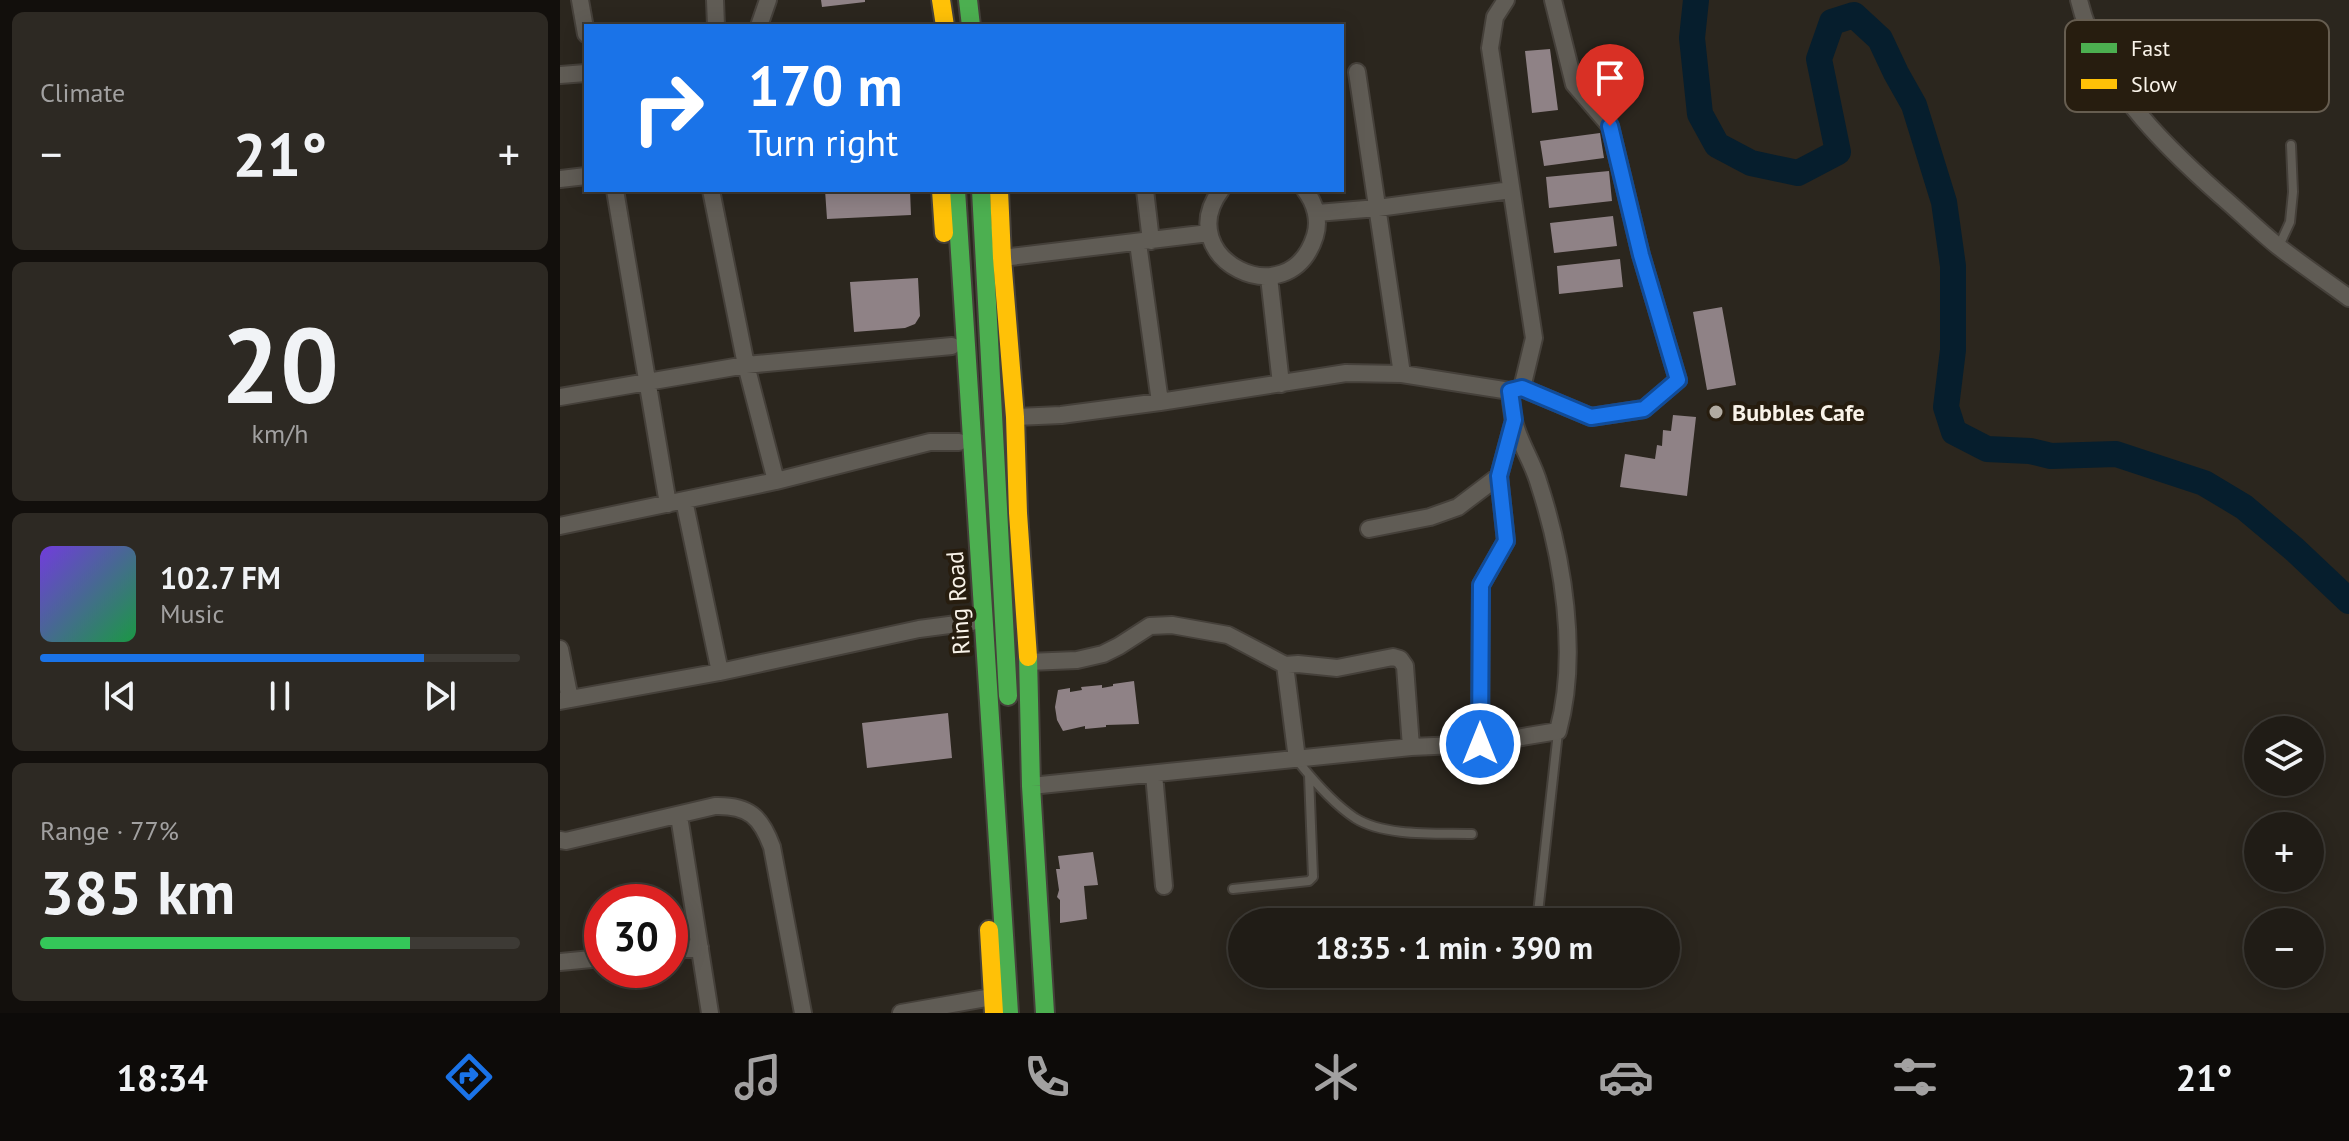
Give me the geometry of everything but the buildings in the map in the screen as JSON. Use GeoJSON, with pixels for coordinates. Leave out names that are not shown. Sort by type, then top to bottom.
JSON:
{"type":"FeatureCollection","features":[{"type":"Feature","properties":{"kind":"main road"},"geometry":{"type":"LineString","coordinates":[[941,0],[945,24]]}},
{"type":"Feature","properties":{"kind":"main road"},"geometry":{"type":"LineString","coordinates":[[968,0],[971,24]]}},
{"type":"Feature","properties":{"kind":"main road"},"geometry":{"type":"LineString","coordinates":[[941,192],[972,622],[993,1005]]}},
{"type":"Feature","properties":{"kind":"main road","name":"Ring Road"},"geometry":{"type":"LineString","coordinates":[[956,192],[1009,1013]]}},
{"type":"Feature","properties":{"kind":"main road","name":"Ring Road"},"geometry":{"type":"LineString","coordinates":[[981,192],[1009,713]]}},
{"type":"Feature","properties":{"kind":"main road"},"geometry":{"type":"LineString","coordinates":[[999,192],[1015,417],[1031,786],[1045,1013]]}},
{"type":"Feature","properties":{"kind":"main road"},"geometry":{"type":"LineString","coordinates":[[1013,776],[1029,1013]]}},
{"type":"Feature","properties":{"kind":"street"},"geometry":{"type":"LineString","coordinates":[[580,0],[584,24]]}},
{"type":"Feature","properties":{"kind":"street"},"geometry":{"type":"LineString","coordinates":[[715,0],[716,24]]}},
{"type":"Feature","properties":{"kind":"street"},"geometry":{"type":"LineString","coordinates":[[760,24],[768,0]]}},
{"type":"Feature","properties":{"kind":"street"},"geometry":{"type":"LineString","coordinates":[[1480,744],[1481,585],[1506,541],[1499,476],[1514,420],[1516,390],[1534,338],[1490,48],[1495,17],[1506,0]]}},
{"type":"Feature","properties":{"kind":"street"},"geometry":{"type":"LineString","coordinates":[[1015,417],[1061,415],[1160,402],[1346,373],[1402,374],[1516,390],[1591,417],[1644,409],[1678,380],[1641,255],[1610,126],[1574,84],[1553,0]]}},
{"type":"Feature","properties":{"kind":"street"},"geometry":{"type":"LineString","coordinates":[[2079,0],[2084,20]]}},
{"type":"Feature","properties":{"kind":"street"},"geometry":{"type":"LineString","coordinates":[[1357,72],[1402,374]]}},
{"type":"Feature","properties":{"kind":"street"},"geometry":{"type":"LineString","coordinates":[[560,75],[584,73]]}},
{"type":"Feature","properties":{"kind":"street"},"geometry":{"type":"LineString","coordinates":[[2136,112],[2184,164],[2279,247],[2349,298]]}},
{"type":"Feature","properties":{"kind":"street"},"geometry":{"type":"LineString","coordinates":[[560,179],[584,176]]}},
{"type":"Feature","properties":{"kind":"street"},"geometry":{"type":"LineString","coordinates":[[1317,213],[1511,190]]}},
{"type":"Feature","properties":{"kind":"street"},"geometry":{"type":"LineString","coordinates":[[615,192],[648,382],[720,672]]}},
{"type":"Feature","properties":{"kind":"street"},"geometry":{"type":"LineString","coordinates":[[711,192],[746,365],[776,481]]}},
{"type":"Feature","properties":{"kind":"street"},"geometry":{"type":"LineString","coordinates":[[1145,192],[1144,242],[1160,402]]}},
{"type":"Feature","properties":{"kind":"street"},"geometry":{"type":"LineString","coordinates":[[1220,192],[1210,213],[1209,233],[1214,246],[1223,260],[1236,270],[1252,276],[1269,277],[1286,272],[1301,262],[1311,248],[1317,231],[1317,213],[1306,192]]}},
{"type":"Feature","properties":{"kind":"street"},"geometry":{"type":"LineString","coordinates":[[1002,258],[1209,233]]}},
{"type":"Feature","properties":{"kind":"street"},"geometry":{"type":"LineString","coordinates":[[1269,277],[1281,384]]}},
{"type":"Feature","properties":{"kind":"street"},"geometry":{"type":"LineString","coordinates":[[560,397],[746,365],[952,346]]}},
{"type":"Feature","properties":{"kind":"street"},"geometry":{"type":"LineString","coordinates":[[1031,786],[1411,747],[1480,744],[1558,731],[1568,673],[1564,600],[1548,512],[1514,420]]}},
{"type":"Feature","properties":{"kind":"street"},"geometry":{"type":"LineString","coordinates":[[560,526],[776,481],[930,442],[959,442]]}},
{"type":"Feature","properties":{"kind":"street"},"geometry":{"type":"LineString","coordinates":[[1369,529],[1430,517],[1458,507],[1499,476]]}},
{"type":"Feature","properties":{"kind":"street"},"geometry":{"type":"LineString","coordinates":[[560,649],[565,700],[720,672],[919,629],[972,622]]}},
{"type":"Feature","properties":{"kind":"street"},"geometry":{"type":"LineString","coordinates":[[1028,662],[1077,660],[1103,654],[1150,626],[1172,625],[1228,635],[1285,665],[1337,668],[1393,657],[1400,659],[1405,666],[1411,747]]}},
{"type":"Feature","properties":{"kind":"street"},"geometry":{"type":"LineString","coordinates":[[1285,665],[1297,759]]}},
{"type":"Feature","properties":{"kind":"street"},"geometry":{"type":"LineString","coordinates":[[1154,774],[1164,886]]}},
{"type":"Feature","properties":{"kind":"street"},"geometry":{"type":"LineString","coordinates":[[560,840],[715,806],[745,809],[757,818],[772,847],[803,1013]]}},
{"type":"Feature","properties":{"kind":"street"},"geometry":{"type":"LineString","coordinates":[[679,816],[710,1013]]}},
{"type":"Feature","properties":{"kind":"street"},"geometry":{"type":"LineString","coordinates":[[688,949],[700,947]]}},
{"type":"Feature","properties":{"kind":"street"},"geometry":{"type":"LineString","coordinates":[[560,962],[584,960]]}},
{"type":"Feature","properties":{"kind":"street"},"geometry":{"type":"LineString","coordinates":[[901,1013],[993,1005]]}},
{"type":"Feature","properties":{"kind":"lane"},"geometry":{"type":"LineString","coordinates":[[2279,247],[2290,222],[2293,192],[2291,145]]}},
{"type":"Feature","properties":{"kind":"lane"},"geometry":{"type":"LineString","coordinates":[[1538,908],[1558,731]]}},
{"type":"Feature","properties":{"kind":"lane"},"geometry":{"type":"LineString","coordinates":[[1297,759],[1309,775],[1356,819],[1410,833],[1472,834]]}},
{"type":"Feature","properties":{"kind":"lane"},"geometry":{"type":"LineString","coordinates":[[1233,889],[1309,881],[1313,877],[1309,775]]}},
{"type":"Feature","properties":{"kind":"waterway"},"geometry":{"type":"LineString","coordinates":[[1696,0],[1692,38],[1700,114],[1717,145],[1751,163],[1798,173],[1838,152],[1819,59],[1832,22],[1854,15],[1880,39],[1914,105],[1944,202],[1953,266],[1953,350],[1946,407],[1954,432],[1987,449],[2030,451],[2051,456],[2116,454],[2204,483],[2244,507],[2349,601]]}},
{"type":"Feature","properties":{"kind":"traffic: fast"},"geometry":{"type":"LineString","coordinates":[[968,0],[971,24]]}},
{"type":"Feature","properties":{"kind":"traffic: fast"},"geometry":{"type":"LineString","coordinates":[[956,192],[1009,1013]]}},
{"type":"Feature","properties":{"kind":"traffic: fast"},"geometry":{"type":"LineString","coordinates":[[981,192],[1008,696]]}},
{"type":"Feature","properties":{"kind":"traffic: fast"},"geometry":{"type":"LineString","coordinates":[[1028,657],[1031,786],[1045,1013]]}},
{"type":"Feature","properties":{"kind":"traffic: slow"},"geometry":{"type":"LineString","coordinates":[[941,0],[945,24]]}},
{"type":"Feature","properties":{"kind":"traffic: slow"},"geometry":{"type":"LineString","coordinates":[[941,192],[944,233]]}},
{"type":"Feature","properties":{"kind":"traffic: slow"},"geometry":{"type":"LineString","coordinates":[[999,192],[1028,657]]}},
{"type":"Feature","properties":{"kind":"traffic: slow"},"geometry":{"type":"LineString","coordinates":[[989,930],[994,1013]]}},
{"type":"Feature","properties":{"kind":"place","name":"Bubbles Cafe"},"geometry":{"type":"Point","coordinates":[1716,412]}},
{"type":"Feature","properties":{"kind":"route"},"geometry":{"type":"LineString","coordinates":[[1480,744],[1481,585],[1506,541],[1499,476],[1514,420],[1510,391],[1522,388],[1591,417],[1644,409],[1678,380],[1641,255],[1610,126]]}}]}
